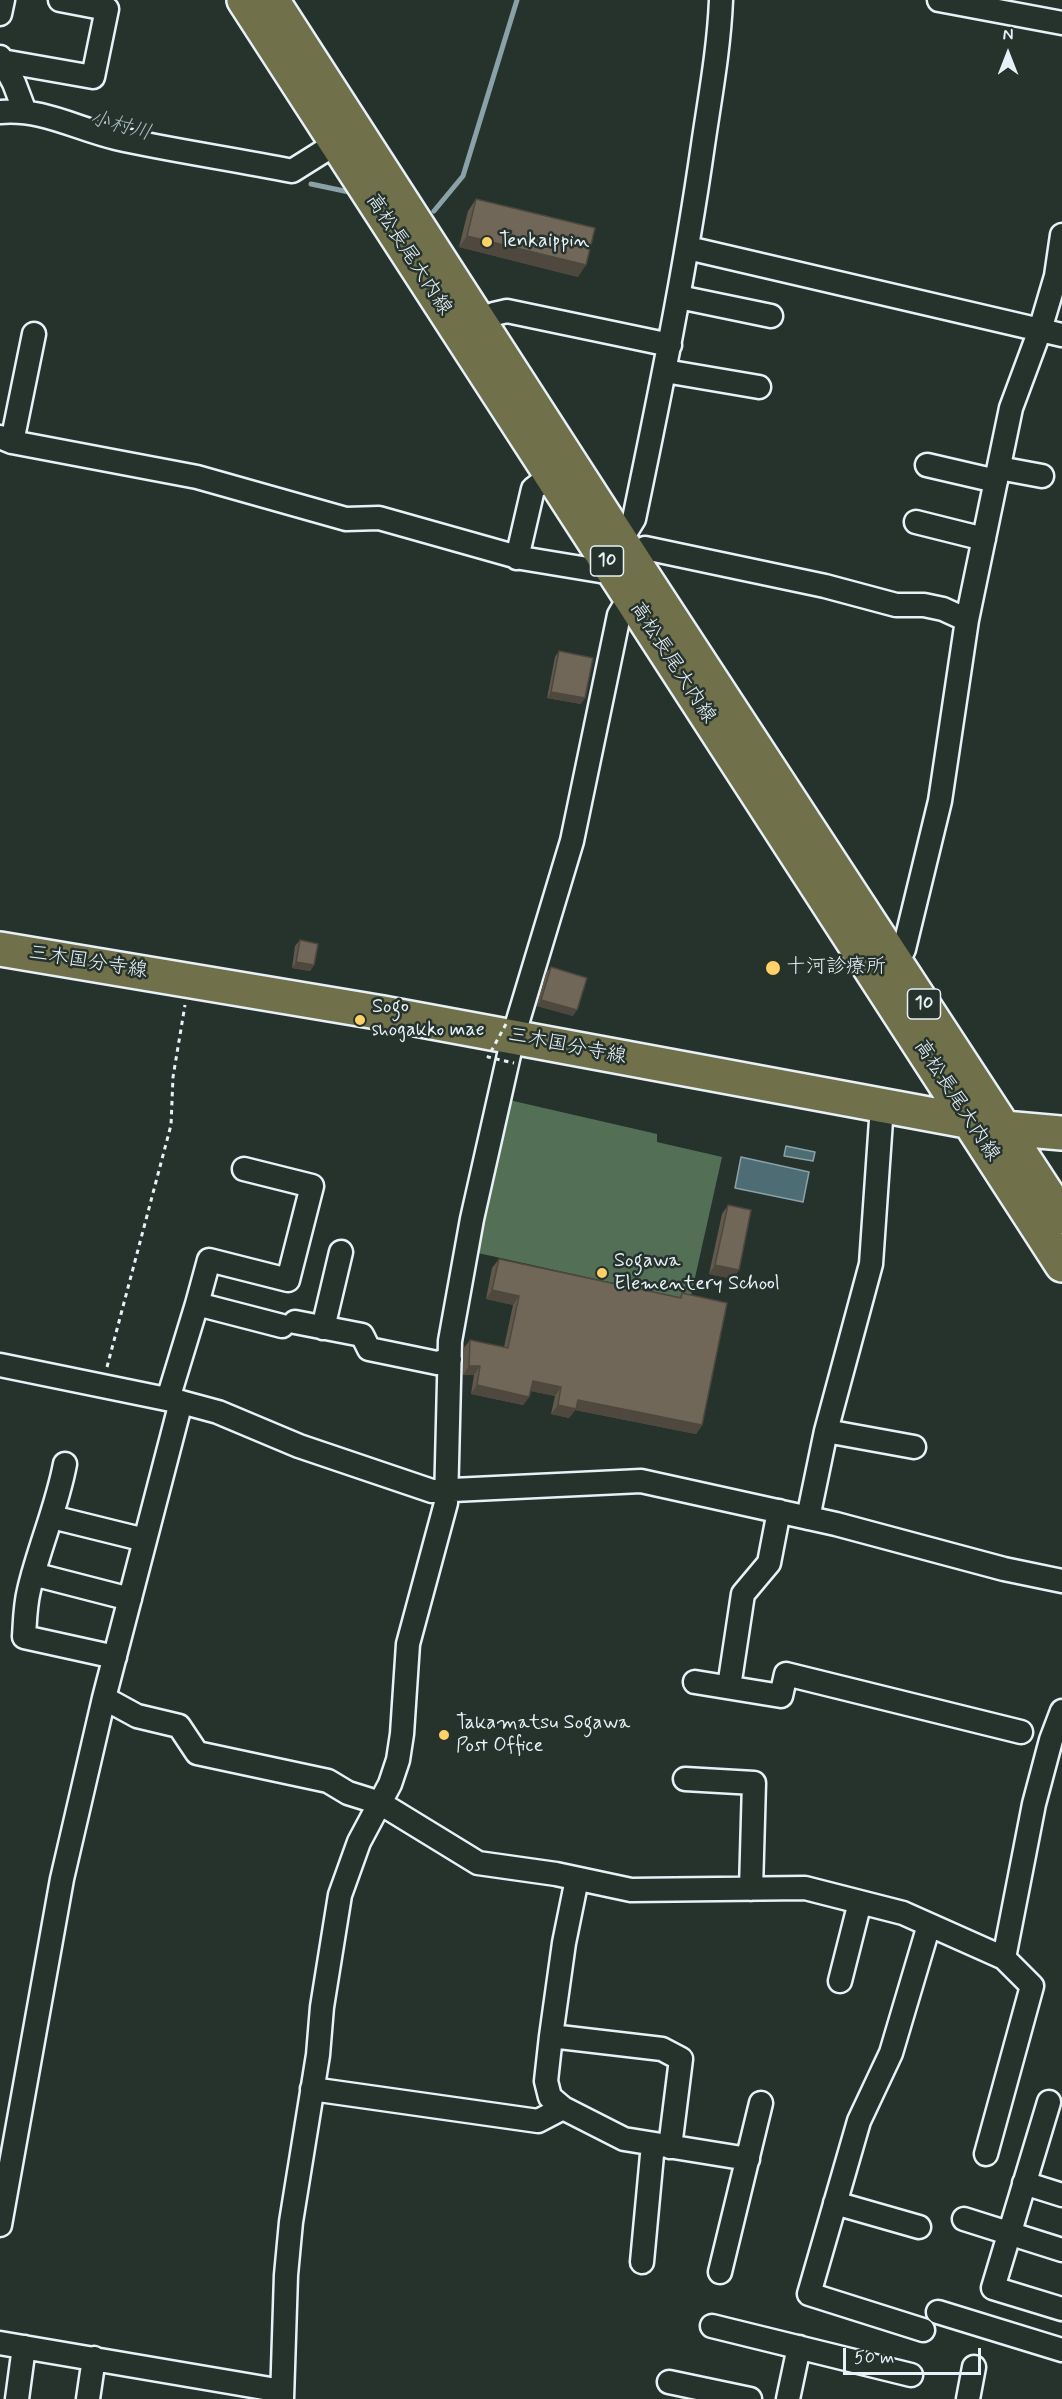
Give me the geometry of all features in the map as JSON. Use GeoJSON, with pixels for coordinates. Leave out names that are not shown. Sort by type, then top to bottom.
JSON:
{"type":"FeatureCollection","features":[{"type":"Feature","properties":{"kind":"main road","name":"高松長尾大内線"},"geometry":{"type":"LineString","coordinates":[[244,0],[550,476],[623,565],[897,963],[1062,1217]]}},
{"type":"Feature","properties":{"kind":"main road","name":"高松長尾大内線"},"geometry":{"type":"LineString","coordinates":[[272,0],[479,322],[623,565],[970,1122],[1062,1265]]}},
{"type":"Feature","properties":{"kind":"main road","name":"三木国分寺線"},"geometry":{"type":"LineString","coordinates":[[0,949],[383,1012],[511,1042],[1004,1128],[1062,1133]]}},
{"type":"Feature","properties":{"kind":"street"},"geometry":{"type":"LineString","coordinates":[[0,14],[3,0]]}},
{"type":"Feature","properties":{"kind":"street"},"geometry":{"type":"LineString","coordinates":[[1,59],[93,77],[107,9],[60,0]]}},
{"type":"Feature","properties":{"kind":"street"},"geometry":{"type":"LineString","coordinates":[[0,2343],[94,2358],[282,2395],[289,2243],[318,2055],[321,2007],[340,1894],[358,1842],[390,1784],[398,1760],[408,1644],[446,1503],[450,1341],[472,1219],[511,1042],[572,841],[619,615],[623,565],[665,371],[688,248],[719,36],[721,0]]}},
{"type":"Feature","properties":{"kind":"street"},"geometry":{"type":"LineString","coordinates":[[939,0],[1062,23]]}},
{"type":"Feature","properties":{"kind":"street"},"geometry":{"type":"LineString","coordinates":[[1,59],[14,83],[25,112]]}},
{"type":"Feature","properties":{"kind":"street"},"geometry":{"type":"LineString","coordinates":[[0,112],[25,112],[70,122],[113,138],[292,171],[335,144]]}},
{"type":"Feature","properties":{"kind":"street"},"geometry":{"type":"LineString","coordinates":[[897,963],[904,950],[939,801],[967,620],[1011,408],[1040,330],[1056,276],[1062,235]]}},
{"type":"Feature","properties":{"kind":"street"},"geometry":{"type":"LineString","coordinates":[[688,248],[1062,334]]}},
{"type":"Feature","properties":{"kind":"street"},"geometry":{"type":"LineString","coordinates":[[679,297],[771,316]]}},
{"type":"Feature","properties":{"kind":"street"},"geometry":{"type":"LineString","coordinates":[[479,322],[494,314],[507,311],[670,345]]}},
{"type":"Feature","properties":{"kind":"street"},"geometry":{"type":"LineString","coordinates":[[34,334],[6,440],[197,477],[346,519],[379,518],[517,558],[600,571],[623,565],[645,548],[825,586],[896,605],[924,605],[943,609],[967,620]]}},
{"type":"Feature","properties":{"kind":"street"},"geometry":{"type":"LineString","coordinates":[[665,371],[759,387]]}},
{"type":"Feature","properties":{"kind":"street"},"geometry":{"type":"LineString","coordinates":[[927,465],[997,474],[1042,476]]}},
{"type":"Feature","properties":{"kind":"street"},"geometry":{"type":"LineString","coordinates":[[517,558],[533,489],[550,476]]}},
{"type":"Feature","properties":{"kind":"street"},"geometry":{"type":"LineString","coordinates":[[916,522],[984,539]]}},
{"type":"Feature","properties":{"kind":"street"},"geometry":{"type":"LineString","coordinates":[[808,1518],[826,1431],[871,1264],[882,1106]]}},
{"type":"Feature","properties":{"kind":"street"},"geometry":{"type":"LineString","coordinates":[[0,2225],[62,1879],[104,1698],[145,1540],[175,1400],[209,1260],[288,1280],[312,1186],[244,1168]]}},
{"type":"Feature","properties":{"kind":"street"},"geometry":{"type":"LineString","coordinates":[[322,1328],[341,1252]]}},
{"type":"Feature","properties":{"kind":"street"},"geometry":{"type":"LineString","coordinates":[[197,1304],[288,1324],[362,1335],[369,1349],[437,1363],[450,1359]]}},
{"type":"Feature","properties":{"kind":"street"},"geometry":{"type":"LineString","coordinates":[[0,1365],[175,1400],[218,1412],[299,1446],[432,1491],[641,1481],[779,1511],[1004,1569],[1062,1581]]}},
{"type":"Feature","properties":{"kind":"street"},"geometry":{"type":"LineString","coordinates":[[826,1431],[914,1447]]}},
{"type":"Feature","properties":{"kind":"street"},"geometry":{"type":"LineString","coordinates":[[65,1464],[59,1498],[28,1593],[24,1637],[115,1657]]}},
{"type":"Feature","properties":{"kind":"street"},"geometry":{"type":"LineString","coordinates":[[729,1687],[743,1594],[770,1563],[779,1511]]}},
{"type":"Feature","properties":{"kind":"street"},"geometry":{"type":"LineString","coordinates":[[52,1517],[145,1540]]}},
{"type":"Feature","properties":{"kind":"street"},"geometry":{"type":"LineString","coordinates":[[33,1574],[130,1599]]}},
{"type":"Feature","properties":{"kind":"street"},"geometry":{"type":"LineString","coordinates":[[695,1682],[781,1696],[786,1674],[1021,1732]]}},
{"type":"Feature","properties":{"kind":"street"},"geometry":{"type":"LineString","coordinates":[[104,1698],[137,1716],[179,1726],[197,1753],[328,1781],[348,1793],[380,1803],[478,1863],[631,1890],[805,1888],[903,1913],[1004,1958],[1032,1986],[986,2154]]}},
{"type":"Feature","properties":{"kind":"street"},"geometry":{"type":"LineString","coordinates":[[1004,1958],[1034,1804],[1051,1740],[1062,1711]]}},
{"type":"Feature","properties":{"kind":"street"},"geometry":{"type":"LineString","coordinates":[[685,1779],[754,1783],[751,1889]]}},
{"type":"Feature","properties":{"kind":"street"},"geometry":{"type":"LineString","coordinates":[[577,1879],[564,1943],[551,2036],[546,2081],[550,2097],[563,2108],[624,2139],[748,2159]]}},
{"type":"Feature","properties":{"kind":"street"},"geometry":{"type":"LineString","coordinates":[[840,1981],[860,1902]]}},
{"type":"Feature","properties":{"kind":"street"},"geometry":{"type":"LineString","coordinates":[[923,2330],[809,2294],[859,2121],[891,2053],[929,1925]]}},
{"type":"Feature","properties":{"kind":"street"},"geometry":{"type":"LineString","coordinates":[[551,2036],[662,2049],[681,2059],[662,2145],[642,2262]]}},
{"type":"Feature","properties":{"kind":"street"},"geometry":{"type":"LineString","coordinates":[[312,2089],[538,2121],[563,2108]]}},
{"type":"Feature","properties":{"kind":"street"},"geometry":{"type":"LineString","coordinates":[[1048,2102],[993,2288],[1062,2309]]}},
{"type":"Feature","properties":{"kind":"street"},"geometry":{"type":"LineString","coordinates":[[720,2272],[761,2103]]}},
{"type":"Feature","properties":{"kind":"street"},"geometry":{"type":"LineString","coordinates":[[1024,2183],[1062,2195]]}},
{"type":"Feature","properties":{"kind":"street"},"geometry":{"type":"LineString","coordinates":[[835,2203],[919,2227]]}},
{"type":"Feature","properties":{"kind":"street"},"geometry":{"type":"LineString","coordinates":[[964,2219],[1062,2250]]}},
{"type":"Feature","properties":{"kind":"street"},"geometry":{"type":"LineString","coordinates":[[938,2312],[1062,2350]]}},
{"type":"Feature","properties":{"kind":"street"},"geometry":{"type":"LineString","coordinates":[[712,2326],[911,2375]]}},
{"type":"Feature","properties":{"kind":"street"},"geometry":{"type":"LineString","coordinates":[[18,2399],[24,2347]]}},
{"type":"Feature","properties":{"kind":"street"},"geometry":{"type":"LineString","coordinates":[[788,2399],[799,2347]]}},
{"type":"Feature","properties":{"kind":"street"},"geometry":{"type":"LineString","coordinates":[[88,2399],[94,2358]]}},
{"type":"Feature","properties":{"kind":"street"},"geometry":{"type":"LineString","coordinates":[[968,2399],[974,2367]]}},
{"type":"Feature","properties":{"kind":"street"},"geometry":{"type":"LineString","coordinates":[[669,2382],[750,2399]]}},
{"type":"Feature","properties":{"kind":"path"},"geometry":{"type":"LineString","coordinates":[[101,1386],[171,1125],[173,1077],[190,980]]}},
{"type":"Feature","properties":{"kind":"path"},"geometry":{"type":"LineString","coordinates":[[511,1042],[488,1058],[511,1042]]}},
{"type":"Feature","properties":{"kind":"green space"},"geometry":{"type":"Polygon","coordinates":[[[509,1100],[657,1134],[657,1142],[722,1157],[690,1300],[478,1253],[509,1100]]]}},
{"type":"Feature","properties":{"kind":"water"},"geometry":{"type":"Polygon","coordinates":[[[786,1146],[815,1152],[813,1161],[784,1156],[786,1146]]]}},
{"type":"Feature","properties":{"kind":"water"},"geometry":{"type":"Polygon","coordinates":[[[741,1157],[809,1172],[803,1202],[735,1188],[741,1157]]]}},
{"type":"Feature","properties":{"kind":"building"},"geometry":{"type":"Polygon","coordinates":[[[476,199],[595,228],[586,265],[467,236],[476,199]]]}},
{"type":"Feature","properties":{"kind":"building"},"geometry":{"type":"Polygon","coordinates":[[[559,651],[593,658],[585,698],[551,692],[559,651]]]}},
{"type":"Feature","properties":{"kind":"building"},"geometry":{"type":"Polygon","coordinates":[[[300,940],[318,944],[314,965],[296,962],[300,940]]]}},
{"type":"Feature","properties":{"kind":"building"},"geometry":{"type":"Polygon","coordinates":[[[551,967],[587,978],[577,1010],[541,1000],[551,967]]]}},
{"type":"Feature","properties":{"kind":"building"},"geometry":{"type":"Polygon","coordinates":[[[728,1205],[751,1210],[739,1270],[715,1265],[728,1205]]]}},
{"type":"Feature","properties":{"kind":"building"},"geometry":{"type":"Polygon","coordinates":[[[499,1259],[681,1298],[682,1293],[727,1303],[702,1425],[578,1400],[576,1409],[558,1405],[561,1387],[533,1381],[529,1397],[477,1385],[480,1366],[469,1366],[470,1340],[508,1348],[519,1296],[492,1290],[499,1259]]]}},
{"type":"Feature","properties":{"kind":"waterway","name":"小村川"},"geometry":{"type":"LineString","coordinates":[[434,211],[463,176],[517,0]]}},
{"type":"Feature","properties":{"kind":"waterway","name":"小村川"},"geometry":{"type":"LineString","coordinates":[[311,184],[349,192]]}},
{"type":"Feature","properties":{"kind":"place","name":"Tenkaippin"},"geometry":{"type":"Point","coordinates":[487,242]}},
{"type":"Feature","properties":{"kind":"place","name":"十河診療所"},"geometry":{"type":"Point","coordinates":[773,968]}},
{"type":"Feature","properties":{"kind":"place","name":"Sogo shogakko mae"},"geometry":{"type":"Point","coordinates":[360,1020]}},
{"type":"Feature","properties":{"kind":"place","name":"Sogawa Elementery School"},"geometry":{"type":"Point","coordinates":[602,1273]}},
{"type":"Feature","properties":{"kind":"place","name":"Takamatsu Sogawa Post Office"},"geometry":{"type":"Point","coordinates":[444,1735]}}]}
